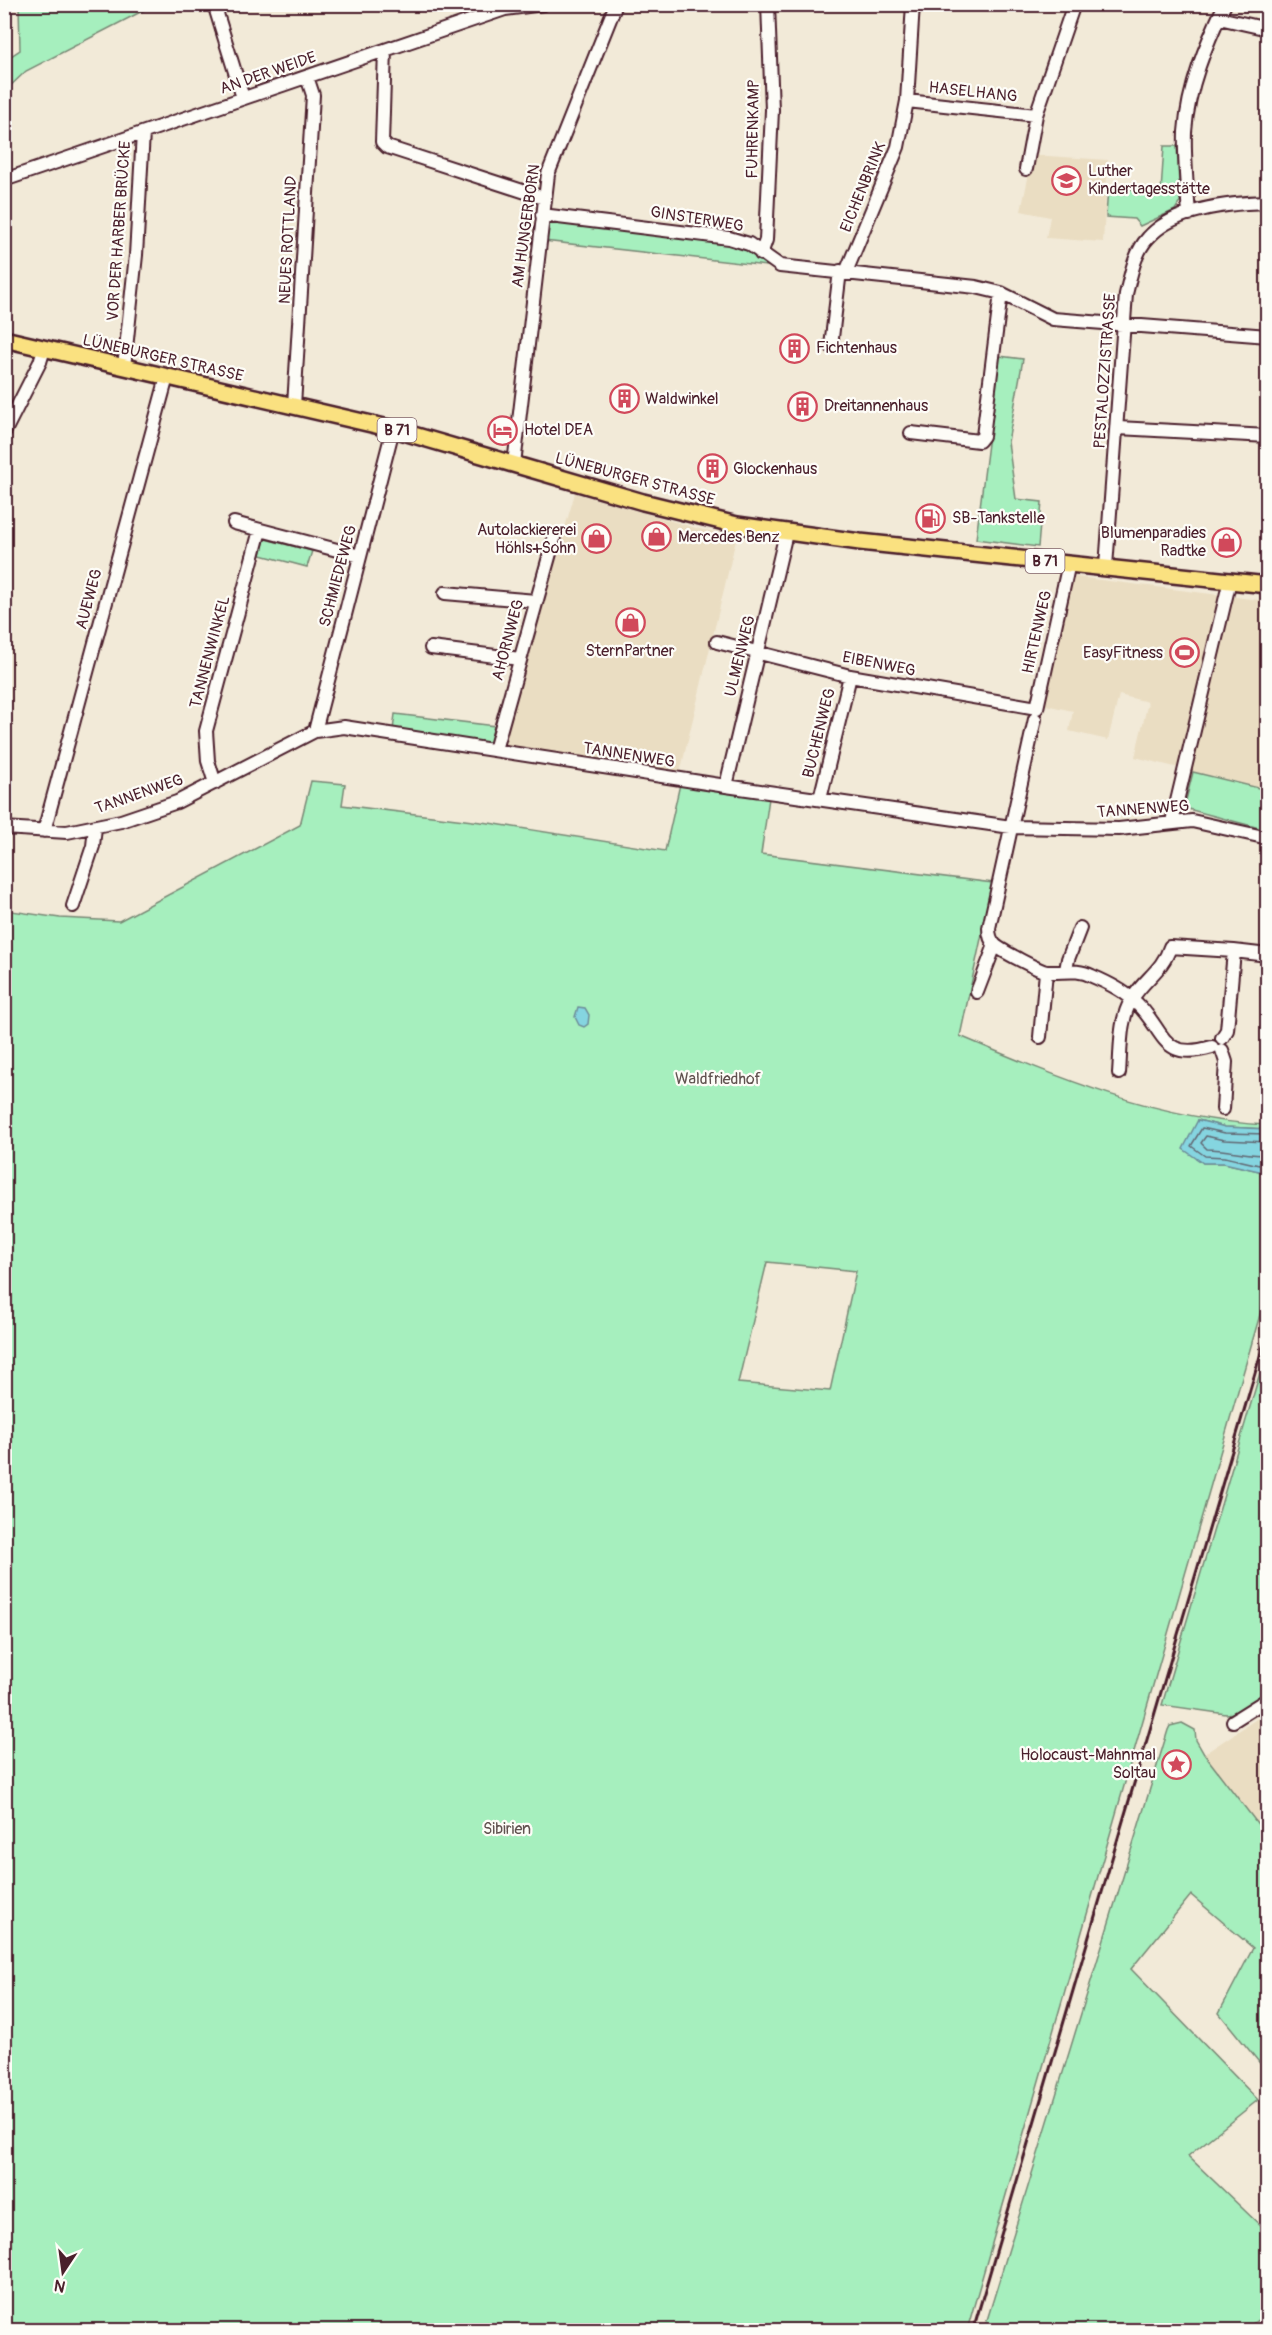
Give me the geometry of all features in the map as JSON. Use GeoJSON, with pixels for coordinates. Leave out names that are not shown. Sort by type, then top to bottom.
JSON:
{"type":"FeatureCollection","features":[{"type":"Feature","properties":{"kind":"main road","name":"LÜNEBURGER STRASSE"},"geometry":{"type":"LineString","coordinates":[[4,339],[393,429],[676,511],[786,533],[1268,585]]}},
{"type":"Feature","properties":{"kind":"street"},"geometry":{"type":"LineString","coordinates":[[214,4],[243,98]]}},
{"type":"Feature","properties":{"kind":"street","name":"AN DER WEIDE"},"geometry":{"type":"LineString","coordinates":[[4,180],[506,9],[543,4]]}},
{"type":"Feature","properties":{"kind":"street","name":"AM HUNGERBORN"},"geometry":{"type":"LineString","coordinates":[[514,464],[544,198],[554,152],[616,4]]}},
{"type":"Feature","properties":{"kind":"street","name":"FUHRENKAMP"},"geometry":{"type":"LineString","coordinates":[[761,254],[766,240],[772,110],[768,4]]}},
{"type":"Feature","properties":{"kind":"street","name":"EICHENBRINK"},"geometry":{"type":"LineString","coordinates":[[843,272],[898,147],[907,101],[913,4]]}},
{"type":"Feature","properties":{"kind":"street","name":"HASELHANG"},"geometry":{"type":"LineString","coordinates":[[1026,169],[1035,115],[1074,4]]}},
{"type":"Feature","properties":{"kind":"street"},"geometry":{"type":"LineString","coordinates":[[1189,214],[1185,131],[1198,68],[1225,4]]}},
{"type":"Feature","properties":{"kind":"street"},"geometry":{"type":"LineString","coordinates":[[1219,18],[1268,29]]}},
{"type":"Feature","properties":{"kind":"street"},"geometry":{"type":"LineString","coordinates":[[385,50],[382,142],[387,147],[544,198]]}},
{"type":"Feature","properties":{"kind":"street","name":"NEUES ROTTLAND"},"geometry":{"type":"LineString","coordinates":[[294,406],[313,95],[308,77]]}},
{"type":"Feature","properties":{"kind":"street","name":"HASELHANG"},"geometry":{"type":"LineString","coordinates":[[907,101],[1035,115]]}},
{"type":"Feature","properties":{"kind":"street","name":"VOR DER HARBER BRÜCKE"},"geometry":{"type":"LineString","coordinates":[[124,367],[135,255],[143,133]]}},
{"type":"Feature","properties":{"kind":"street","name":"PESTALOZZISTRASSE"},"geometry":{"type":"LineString","coordinates":[[1106,567],[1118,428],[1123,325],[1126,294],[1135,259],[1148,237],[1170,221],[1189,214],[1229,206],[1268,202]]}},
{"type":"Feature","properties":{"kind":"street","name":"GINSTERWEG"},"geometry":{"type":"LineString","coordinates":[[542,215],[729,237],[749,244],[780,266],[976,287],[1000,293],[1053,319],[1268,336]]}},
{"type":"Feature","properties":{"kind":"street"},"geometry":{"type":"LineString","coordinates":[[831,346],[843,272]]}},
{"type":"Feature","properties":{"kind":"street"},"geometry":{"type":"LineString","coordinates":[[910,433],[979,441],[983,436],[1000,293]]}},
{"type":"Feature","properties":{"kind":"street"},"geometry":{"type":"LineString","coordinates":[[5,431],[40,362],[44,349]]}},
{"type":"Feature","properties":{"kind":"street","name":"AUEWEG"},"geometry":{"type":"LineString","coordinates":[[44,831],[167,377]]}},
{"type":"Feature","properties":{"kind":"street"},"geometry":{"type":"LineString","coordinates":[[1118,428],[1268,436]]}},
{"type":"Feature","properties":{"kind":"street","name":"SCHMIEDEWEG"},"geometry":{"type":"LineString","coordinates":[[315,730],[393,429]]}},
{"type":"Feature","properties":{"kind":"street"},"geometry":{"type":"LineString","coordinates":[[234,523],[360,556]]}},
{"type":"Feature","properties":{"kind":"street","name":"TANNENWINKEL"},"geometry":{"type":"LineString","coordinates":[[215,783],[208,761],[206,731],[260,530]]}},
{"type":"Feature","properties":{"kind":"street","name":"ULMENWEG"},"geometry":{"type":"LineString","coordinates":[[726,786],[786,533]]}},
{"type":"Feature","properties":{"kind":"street","name":"AHORNWEG"},"geometry":{"type":"LineString","coordinates":[[495,750],[554,539]]}},
{"type":"Feature","properties":{"kind":"street","name":"HIRTENWEG"},"geometry":{"type":"LineString","coordinates":[[995,945],[989,937],[989,928],[1069,563]]}},
{"type":"Feature","properties":{"kind":"street"},"geometry":{"type":"LineString","coordinates":[[1172,822],[1230,580]]}},
{"type":"Feature","properties":{"kind":"street"},"geometry":{"type":"LineString","coordinates":[[445,593],[536,601]]}},
{"type":"Feature","properties":{"kind":"street","name":"EIBENWEG"},"geometry":{"type":"LineString","coordinates":[[717,642],[850,676],[1036,713]]}},
{"type":"Feature","properties":{"kind":"street"},"geometry":{"type":"LineString","coordinates":[[432,648],[520,659]]}},
{"type":"Feature","properties":{"kind":"street","name":"BUCHENWEG"},"geometry":{"type":"LineString","coordinates":[[820,799],[850,676]]}},
{"type":"Feature","properties":{"kind":"street","name":"TANNENWEG"},"geometry":{"type":"LineString","coordinates":[[4,828],[67,832],[95,827],[162,808],[315,730],[344,727],[1011,827],[1119,829],[1172,822],[1206,823],[1268,838]]}},
{"type":"Feature","properties":{"kind":"street"},"geometry":{"type":"LineString","coordinates":[[73,906],[93,846],[95,827]]}},
{"type":"Feature","properties":{"kind":"street"},"geometry":{"type":"LineString","coordinates":[[1066,970],[1080,928]]}},
{"type":"Feature","properties":{"kind":"street"},"geometry":{"type":"LineString","coordinates":[[977,992],[995,945],[1046,972],[1066,970],[1089,974],[1132,999],[1152,1019],[1169,1046],[1182,1052],[1193,1053],[1218,1045],[1227,1030],[1234,951]]}},
{"type":"Feature","properties":{"kind":"street"},"geometry":{"type":"LineString","coordinates":[[1119,1072],[1125,1010],[1166,961],[1170,947],[1268,955]]}},
{"type":"Feature","properties":{"kind":"street"},"geometry":{"type":"LineString","coordinates":[[1040,1037],[1046,972]]}},
{"type":"Feature","properties":{"kind":"street"},"geometry":{"type":"LineString","coordinates":[[1218,1045],[1226,1062],[1223,1109]]}},
{"type":"Feature","properties":{"kind":"street"},"geometry":{"type":"LineString","coordinates":[[1233,1721],[1268,1699]]}},
{"type":"Feature","properties":{"kind":"shaded area","name":"Luther Kindertagesstätte"},"geometry":{"type":"Polygon","coordinates":[[[1033,155],[1108,160],[1103,242],[1046,238],[1050,217],[1021,211],[1033,155]]]}},
{"type":"Feature","properties":{"kind":"shaded area"},"geometry":{"type":"Polygon","coordinates":[[[575,493],[703,530],[737,535],[679,777],[501,748],[575,493]]]}},
{"type":"Feature","properties":{"kind":"shaded area"},"geometry":{"type":"Polygon","coordinates":[[[1069,576],[1267,601],[1267,790],[1135,757],[1148,702],[1119,695],[1108,740],[1069,731],[1073,711],[1041,704],[1069,576]]]}},
{"type":"Feature","properties":{"kind":"shaded area"},"geometry":{"type":"Polygon","coordinates":[[[1267,1712],[1267,1836],[1204,1754],[1267,1712]]]}},
{"type":"Feature","properties":{"kind":"green space"},"geometry":{"type":"Polygon","coordinates":[[[19,4],[154,5],[26,71],[5,91],[5,60],[20,50],[19,4]]]}},
{"type":"Feature","properties":{"kind":"green space"},"geometry":{"type":"Polygon","coordinates":[[[1164,146],[1177,146],[1180,202],[1175,210],[1140,226],[1134,219],[1106,217],[1108,187],[1161,192],[1164,146]]]}},
{"type":"Feature","properties":{"kind":"green space"},"geometry":{"type":"Polygon","coordinates":[[[552,221],[737,242],[767,266],[544,241],[545,227],[552,221]]]}},
{"type":"Feature","properties":{"kind":"green space"},"geometry":{"type":"Polygon","coordinates":[[[999,356],[1023,359],[1008,442],[1016,499],[1042,502],[1038,547],[976,539],[999,356]]]}},
{"type":"Feature","properties":{"kind":"green space"},"geometry":{"type":"Polygon","coordinates":[[[265,539],[312,551],[307,567],[261,555],[265,539]]]}},
{"type":"Feature","properties":{"kind":"green space"},"geometry":{"type":"Polygon","coordinates":[[[395,714],[495,726],[490,744],[393,730],[395,714]]]}},
{"type":"Feature","properties":{"kind":"green space"},"geometry":{"type":"Polygon","coordinates":[[[1193,772],[1267,790],[1267,830],[1184,808],[1193,772]]]}},
{"type":"Feature","properties":{"kind":"green space","name":"Sibirien"},"geometry":{"type":"Polygon","coordinates":[[[311,781],[345,784],[342,805],[489,823],[665,851],[680,784],[769,798],[761,854],[993,883],[960,1036],[1072,1081],[1149,1106],[1187,1115],[1267,1125],[1267,1129],[1225,1127],[1198,1120],[1203,1163],[1224,1163],[1263,1172],[1267,1165],[1268,1287],[967,2330],[5,2330],[5,910],[60,918],[119,921],[300,825],[311,781]],[[767,1262],[738,1383],[830,1391],[856,1271],[767,1262]]]}},
{"type":"Feature","properties":{"kind":"green space"},"geometry":{"type":"Polygon","coordinates":[[[1267,1349],[1267,1692],[1235,1713],[1226,1714],[1162,1705],[1267,1349]]]}},
{"type":"Feature","properties":{"kind":"green space"},"geometry":{"type":"Polygon","coordinates":[[[1182,1723],[1195,1730],[1196,1740],[1204,1754],[1267,1836],[1267,2072],[1219,2013],[1253,1948],[1191,1895],[1131,1969],[1258,2100],[1188,2156],[1267,2232],[1267,2313],[1247,2328],[1248,2330],[984,2330],[1168,1730],[1170,1726],[1182,1723]]]}},
{"type":"Feature","properties":{"kind":"water"},"geometry":{"type":"Polygon","coordinates":[[[578,1007],[585,1008],[589,1015],[588,1024],[584,1027],[579,1025],[575,1017],[578,1007]]]}},
{"type":"Feature","properties":{"kind":"water"},"geometry":{"type":"Polygon","coordinates":[[[1198,1120],[1225,1127],[1267,1129],[1267,1165],[1263,1172],[1224,1163],[1203,1163],[1183,1149],[1198,1120]]]}},
{"type":"Feature","properties":{"kind":"railway"},"geometry":{"type":"LineString","coordinates":[[973,2330],[1268,1329]]}},
{"type":"Feature","properties":{"kind":"place","name":"Luther Kindertagesstätte"},"geometry":{"type":"Point","coordinates":[1067,180]}},
{"type":"Feature","properties":{"kind":"place","name":"Fichtenhaus"},"geometry":{"type":"Point","coordinates":[795,348]}},
{"type":"Feature","properties":{"kind":"place","name":"Waldwinkel"},"geometry":{"type":"Point","coordinates":[624,399]}},
{"type":"Feature","properties":{"kind":"place","name":"Dreitannenhaus"},"geometry":{"type":"Point","coordinates":[803,406]}},
{"type":"Feature","properties":{"kind":"place","name":"Hotel DEA"},"geometry":{"type":"Point","coordinates":[503,430]}},
{"type":"Feature","properties":{"kind":"place","name":"Glockenhaus"},"geometry":{"type":"Point","coordinates":[712,469]}},
{"type":"Feature","properties":{"kind":"place","name":"SB-Tankstelle"},"geometry":{"type":"Point","coordinates":[931,518]}},
{"type":"Feature","properties":{"kind":"place","name":"Mercedes Benz"},"geometry":{"type":"Point","coordinates":[657,537]}},
{"type":"Feature","properties":{"kind":"place","name":"Autolackiererei Höhls+Sohn"},"geometry":{"type":"Point","coordinates":[597,539]}},
{"type":"Feature","properties":{"kind":"place","name":"Blumenparadies Radtke"},"geometry":{"type":"Point","coordinates":[1227,542]}},
{"type":"Feature","properties":{"kind":"place","name":"SternPartner"},"geometry":{"type":"Point","coordinates":[630,623]}},
{"type":"Feature","properties":{"kind":"place","name":"EasyFitness"},"geometry":{"type":"Point","coordinates":[1184,653]}},
{"type":"Feature","properties":{"kind":"place","name":"Holocaust-Mahnmal Soltau"},"geometry":{"type":"Point","coordinates":[1177,1764]}},
{"type":"Feature","properties":{"kind":"park label","name":"Waldfriedhof"},"geometry":{"type":"Point","coordinates":[718,1079]}}]}
